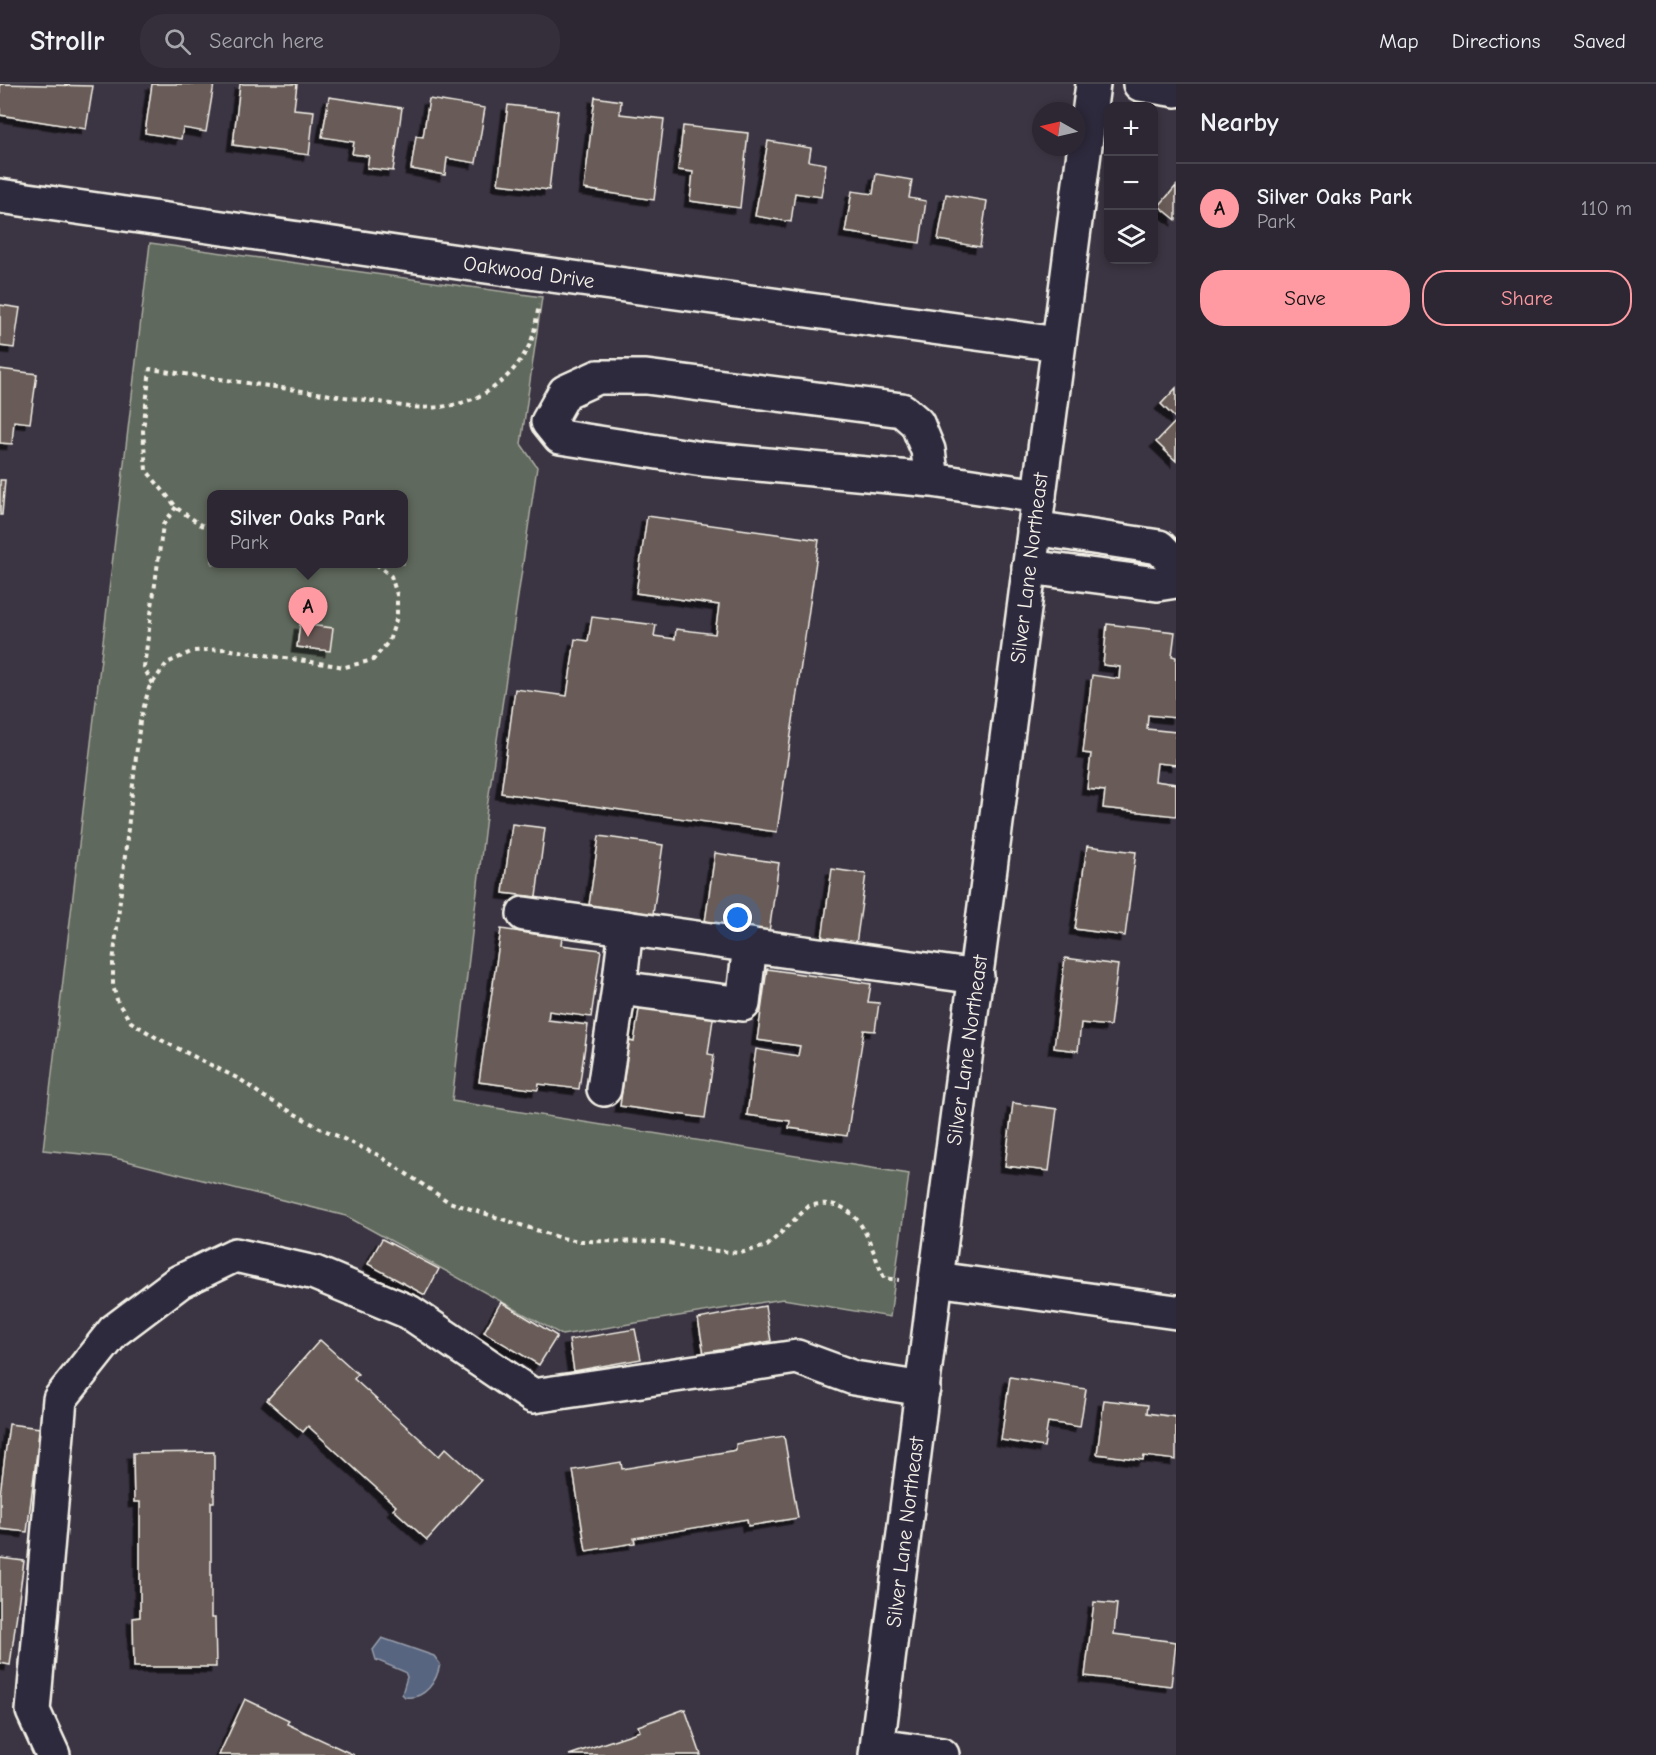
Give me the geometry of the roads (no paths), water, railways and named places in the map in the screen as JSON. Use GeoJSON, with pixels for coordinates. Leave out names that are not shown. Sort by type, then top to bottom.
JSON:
{"type":"FeatureCollection","features":[{"type":"Feature","properties":{"kind":"street","name":"Silver Lane Northeast"},"geometry":{"type":"LineString","coordinates":[[877,1750],[936,1279],[1093,84]]}},
{"type":"Feature","properties":{"kind":"street"},"geometry":{"type":"LineString","coordinates":[[1140,84],[1176,90]]}},
{"type":"Feature","properties":{"kind":"street","name":"Oakwood Drive"},"geometry":{"type":"LineString","coordinates":[[0,196],[523,271],[1058,344]]}},
{"type":"Feature","properties":{"kind":"street"},"geometry":{"type":"LineString","coordinates":[[932,480],[928,450],[917,423],[902,410],[646,377],[598,377],[565,393],[548,422],[560,437],[703,459],[932,480],[1038,496]]}},
{"type":"Feature","properties":{"kind":"street"},"geometry":{"type":"LineString","coordinates":[[1034,528],[1159,548],[1176,566]]}},
{"type":"Feature","properties":{"kind":"street"},"geometry":{"type":"LineString","coordinates":[[1029,567],[1157,584],[1176,581]]}},
{"type":"Feature","properties":{"kind":"street"},"geometry":{"type":"LineString","coordinates":[[524,914],[977,976]]}},
{"type":"Feature","properties":{"kind":"street"},"geometry":{"type":"LineString","coordinates":[[604,1089],[626,928]]}},
{"type":"Feature","properties":{"kind":"street"},"geometry":{"type":"LineString","coordinates":[[619,988],[743,1004],[750,945]]}},
{"type":"Feature","properties":{"kind":"street"},"geometry":{"type":"LineString","coordinates":[[52,1755],[33,1711],[60,1399],[114,1331],[179,1282],[235,1255],[315,1273],[409,1312],[533,1396],[797,1356],[854,1378],[923,1389]]}},
{"type":"Feature","properties":{"kind":"street"},"geometry":{"type":"LineString","coordinates":[[936,1279],[1176,1312]]}},
{"type":"Feature","properties":{"kind":"street"},"geometry":{"type":"LineString","coordinates":[[877,1750],[942,1755]]}},
{"type":"Feature","properties":{"kind":"water"},"geometry":{"type":"Polygon","coordinates":[[[382,1638],[434,1656],[440,1664],[429,1688],[418,1696],[405,1697],[402,1694],[407,1677],[405,1672],[376,1660],[373,1650],[382,1638]]]}},
{"type":"Feature","properties":{"kind":"place","name":"Silver Oaks Park"},"geometry":{"type":"Point","coordinates":[308,637]}}]}
